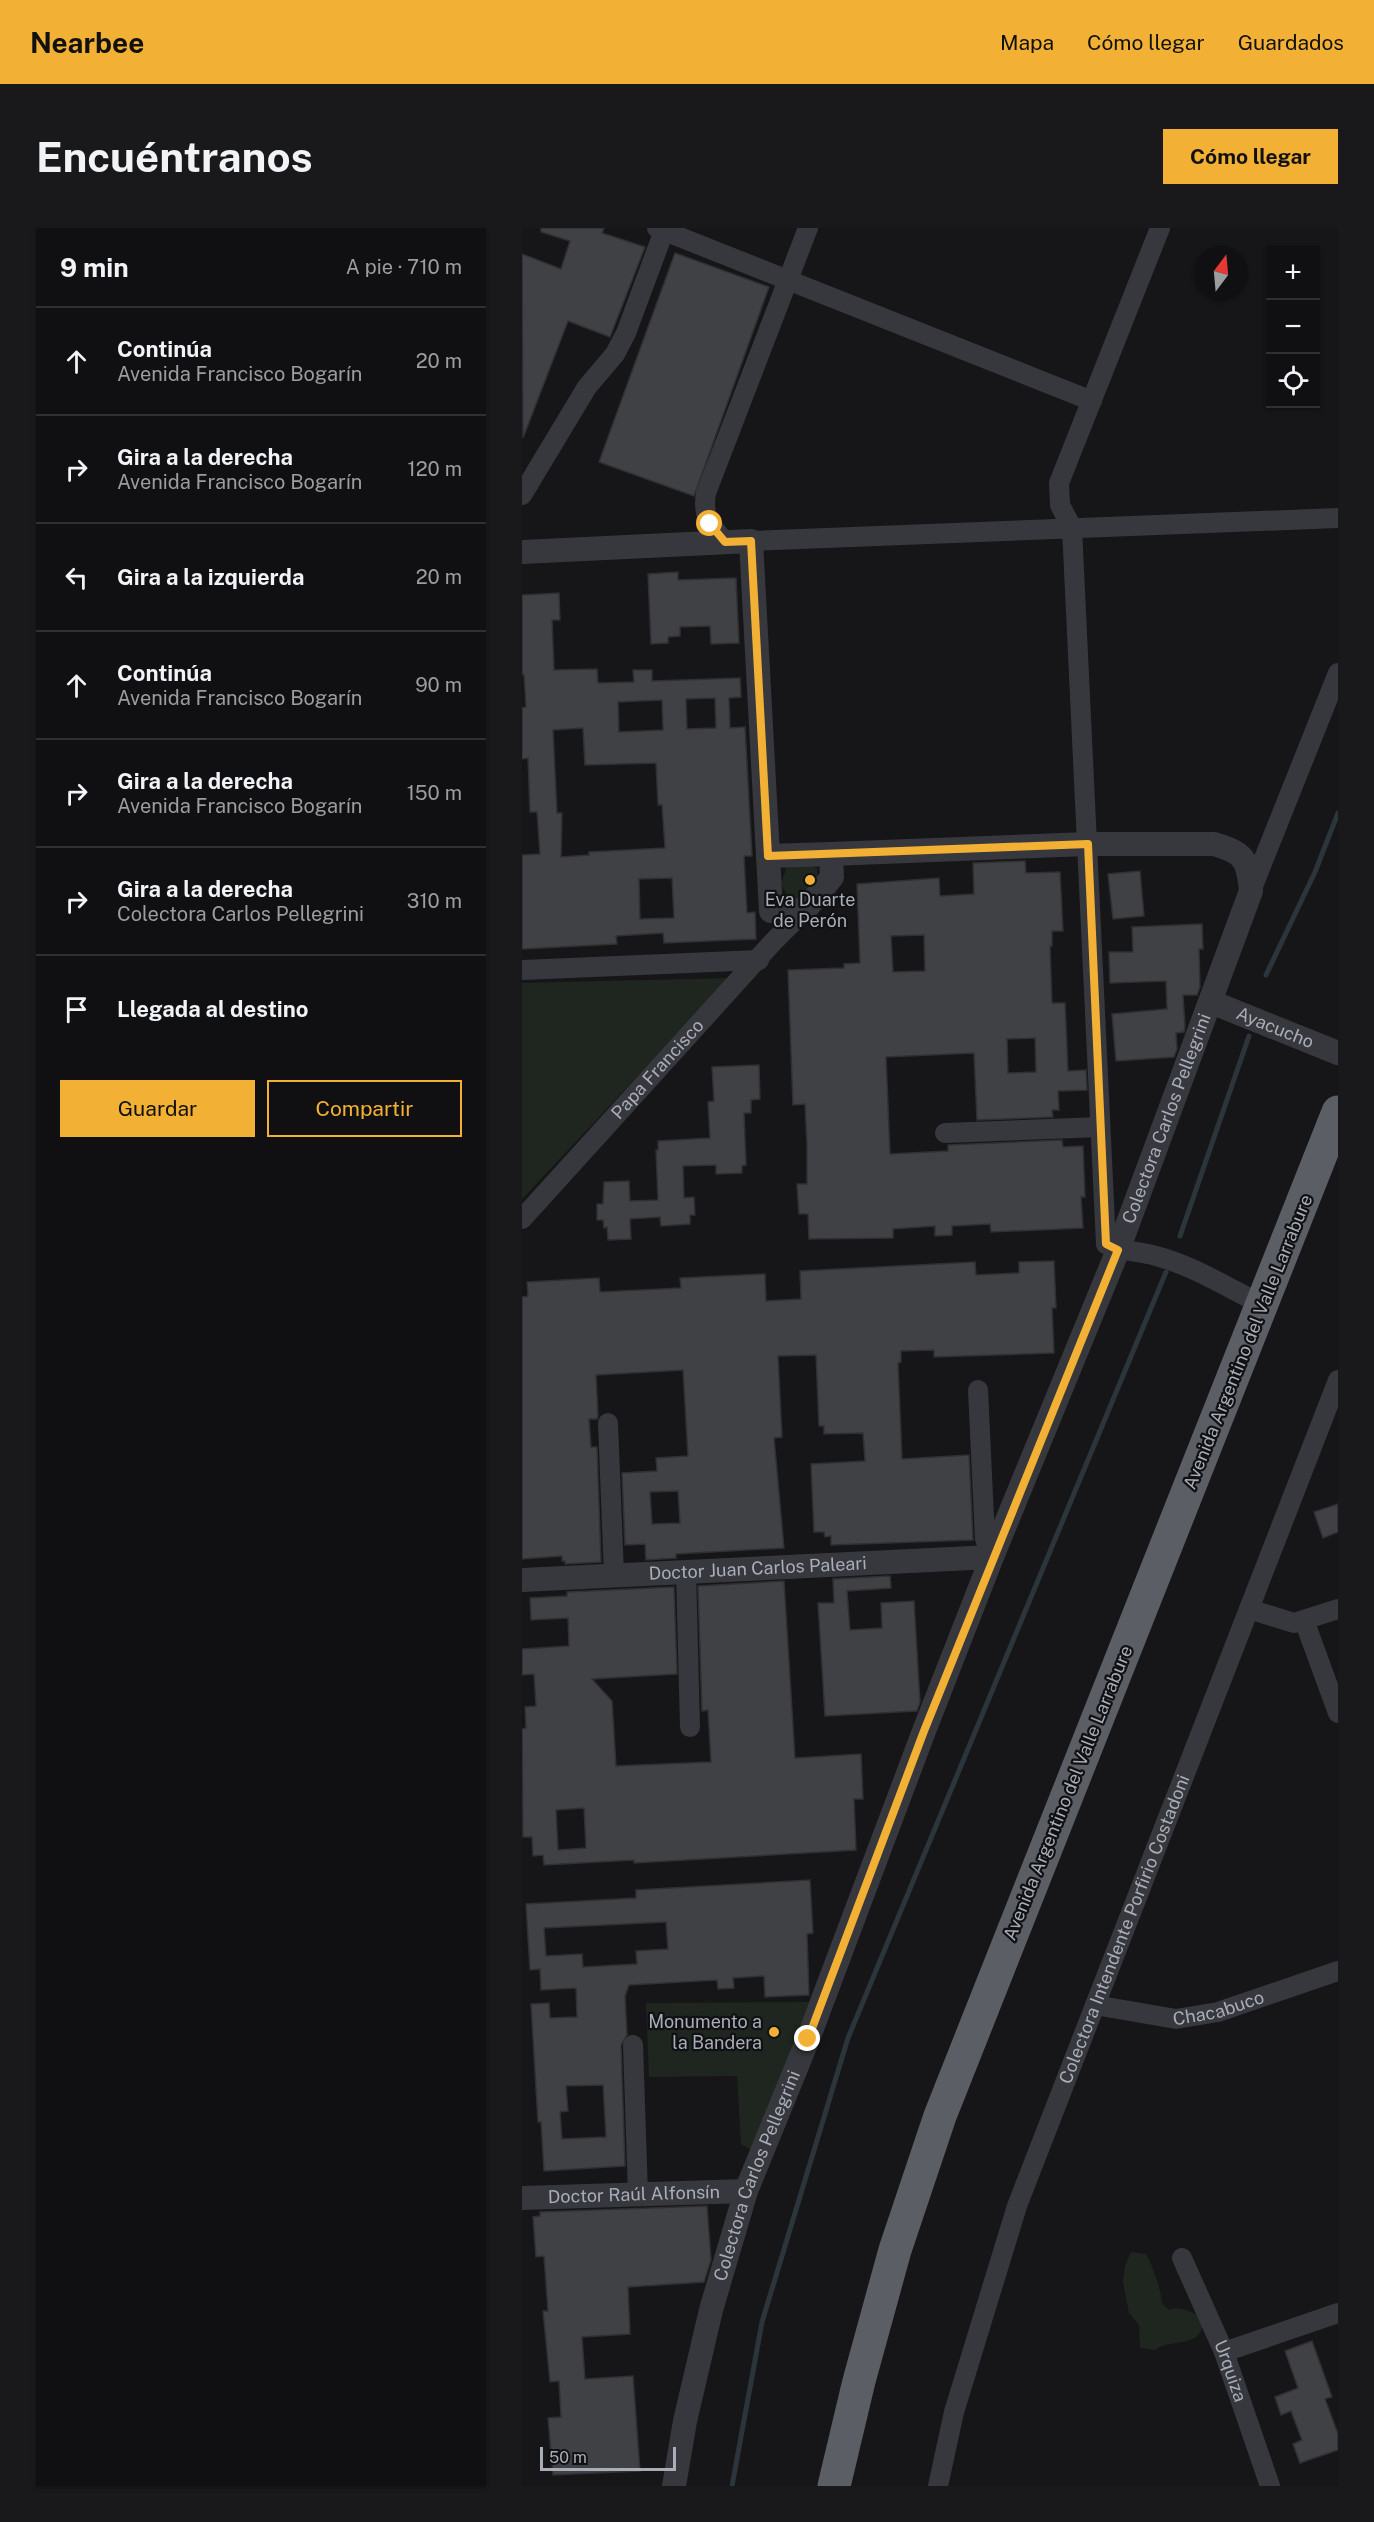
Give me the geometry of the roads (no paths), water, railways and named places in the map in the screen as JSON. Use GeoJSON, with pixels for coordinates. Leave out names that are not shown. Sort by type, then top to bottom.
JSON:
{"type":"FeatureCollection","features":[{"type":"Feature","properties":{"kind":"highway","name":"Avenida Argentino del Valle Larrabure"},"geometry":{"type":"LineString","coordinates":[[834,2486],[859,2381],[895,2250],[940,2116],[1338,1112]]}},
{"type":"Feature","properties":{"kind":"street"},"geometry":{"type":"LineString","coordinates":[[725,542],[710,524],[703,510],[706,493],[808,228]]}},
{"type":"Feature","properties":{"kind":"street"},"geometry":{"type":"LineString","coordinates":[[1160,228],[1059,483],[1060,505],[1072,528],[1106,1244],[1118,1250],[1155,1255],[1189,1268],[1263,1305]]}},
{"type":"Feature","properties":{"kind":"street"},"geometry":{"type":"LineString","coordinates":[[522,495],[587,387],[615,354],[626,333],[662,229],[1092,401]]}},
{"type":"Feature","properties":{"kind":"street"},"geometry":{"type":"LineString","coordinates":[[522,552],[1338,518]]}},
{"type":"Feature","properties":{"kind":"street"},"geometry":{"type":"LineString","coordinates":[[751,541],[773,942]]}},
{"type":"Feature","properties":{"kind":"street"},"geometry":{"type":"LineString","coordinates":[[1251,891],[1338,673]]}},
{"type":"Feature","properties":{"kind":"street"},"geometry":{"type":"LineString","coordinates":[[768,856],[1088,844],[1214,844],[1229,848],[1244,857],[1250,872],[1251,891]]}},
{"type":"Feature","properties":{"kind":"street"},"geometry":{"type":"LineString","coordinates":[[771,911],[805,910],[832,877],[831,854]]}},
{"type":"Feature","properties":{"kind":"street","name":"Colectora Carlos Pellegrini"},"geometry":{"type":"LineString","coordinates":[[674,2486],[685,2421],[711,2310],[746,2191],[808,2039],[992,1557],[1118,1250],[1251,891]]}},
{"type":"Feature","properties":{"kind":"street","name":"Papa Francisco"},"geometry":{"type":"LineString","coordinates":[[522,1219],[773,942],[805,910]]}},
{"type":"Feature","properties":{"kind":"street"},"geometry":{"type":"LineString","coordinates":[[522,970],[759,960]]}},
{"type":"Feature","properties":{"kind":"street","name":"Ayacucho"},"geometry":{"type":"LineString","coordinates":[[1211,1002],[1338,1053]]}},
{"type":"Feature","properties":{"kind":"street"},"geometry":{"type":"LineString","coordinates":[[945,1133],[1100,1127]]}},
{"type":"Feature","properties":{"kind":"street","name":"Colectora Intendente Porfirio Costadoni"},"geometry":{"type":"LineString","coordinates":[[938,2486],[954,2412],[1017,2206],[1338,1380]]}},
{"type":"Feature","properties":{"kind":"street"},"geometry":{"type":"LineString","coordinates":[[978,1390],[985,1539],[992,1557]]}},
{"type":"Feature","properties":{"kind":"street"},"geometry":{"type":"LineString","coordinates":[[608,1423],[614,1575]]}},
{"type":"Feature","properties":{"kind":"street","name":"Doctor Juan Carlos Paleari"},"geometry":{"type":"LineString","coordinates":[[522,1580],[992,1557]]}},
{"type":"Feature","properties":{"kind":"street"},"geometry":{"type":"LineString","coordinates":[[686,1572],[690,1727]]}},
{"type":"Feature","properties":{"kind":"street"},"geometry":{"type":"LineString","coordinates":[[1249,1609],[1294,1623],[1338,1609]]}},
{"type":"Feature","properties":{"kind":"street"},"geometry":{"type":"LineString","coordinates":[[1304,1620],[1338,1713]]}},
{"type":"Feature","properties":{"kind":"street","name":"Chacabuco"},"geometry":{"type":"LineString","coordinates":[[1095,2005],[1176,2019],[1218,2012],[1338,1971]]}},
{"type":"Feature","properties":{"kind":"street"},"geometry":{"type":"LineString","coordinates":[[633,2045],[638,2194]]}},
{"type":"Feature","properties":{"kind":"street","name":"Doctor Raúl Alfonsín"},"geometry":{"type":"LineString","coordinates":[[522,2198],[746,2191]]}},
{"type":"Feature","properties":{"kind":"street","name":"Urquiza"},"geometry":{"type":"LineString","coordinates":[[1182,2258],[1224,2352],[1270,2486]]}},
{"type":"Feature","properties":{"kind":"street"},"geometry":{"type":"LineString","coordinates":[[1224,2352],[1338,2313]]}},
{"type":"Feature","properties":{"kind":"waterway"},"geometry":{"type":"LineString","coordinates":[[1266,975],[1315,872],[1338,813]]}},
{"type":"Feature","properties":{"kind":"waterway"},"geometry":{"type":"LineString","coordinates":[[1180,1236],[1249,1036]]}},
{"type":"Feature","properties":{"kind":"waterway"},"geometry":{"type":"LineString","coordinates":[[732,2486],[762,2322],[848,2038],[1166,1272]]}},
{"type":"Feature","properties":{"kind":"place","name":"Eva Duarte de Perón"},"geometry":{"type":"Point","coordinates":[810,880]}},
{"type":"Feature","properties":{"kind":"place","name":"Monumento a la Bandera"},"geometry":{"type":"Point","coordinates":[774,2032]}}]}
